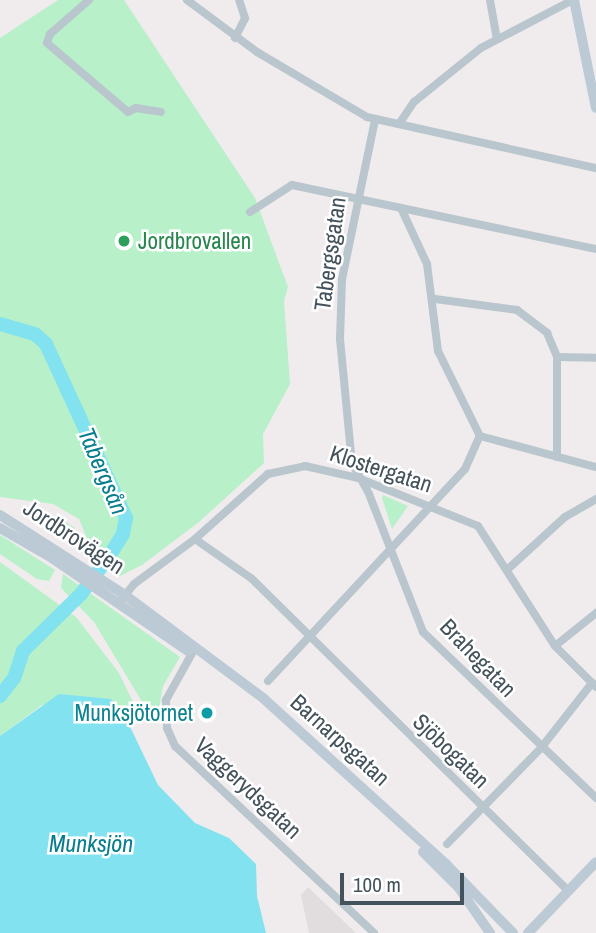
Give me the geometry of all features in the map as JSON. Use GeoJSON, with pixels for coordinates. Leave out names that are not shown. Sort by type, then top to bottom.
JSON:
{"type":"FeatureCollection","features":[{"type":"Feature","properties":{"kind":"main road"},"geometry":{"type":"LineString","coordinates":[[574,0],[596,108]]}},
{"type":"Feature","properties":{"kind":"main road","name":"Jordbrovägen"},"geometry":{"type":"LineString","coordinates":[[0,515],[122,599]]}},
{"type":"Feature","properties":{"kind":"main road","name":"Jordbrovägen"},"geometry":{"type":"LineString","coordinates":[[0,528],[81,571]]}},
{"type":"Feature","properties":{"kind":"main road","name":"Barnarpsgatan"},"geometry":{"type":"LineString","coordinates":[[122,599],[246,692],[416,846],[459,888],[490,933]]}},
{"type":"Feature","properties":{"kind":"main road","name":"Barnarpsgatan"},"geometry":{"type":"LineString","coordinates":[[193,651],[263,698],[364,788],[513,933]]}},
{"type":"Feature","properties":{"kind":"main road"},"geometry":{"type":"LineString","coordinates":[[528,933],[596,862]]}},
{"type":"Feature","properties":{"kind":"street"},"geometry":{"type":"LineString","coordinates":[[89,0],[50,34],[47,43],[128,112],[136,108],[161,112]]}},
{"type":"Feature","properties":{"kind":"street"},"geometry":{"type":"LineString","coordinates":[[187,0],[235,38],[344,106],[375,120],[596,169]]}},
{"type":"Feature","properties":{"kind":"street"},"geometry":{"type":"LineString","coordinates":[[235,38],[245,18],[239,0]]}},
{"type":"Feature","properties":{"kind":"street"},"geometry":{"type":"LineString","coordinates":[[490,0],[497,38]]}},
{"type":"Feature","properties":{"kind":"street"},"geometry":{"type":"LineString","coordinates":[[399,124],[422,94],[497,38],[574,0]]}},
{"type":"Feature","properties":{"kind":"street","name":"Tabergsgatan"},"geometry":{"type":"LineString","coordinates":[[358,478],[352,463],[340,327],[342,279],[375,120]]}},
{"type":"Feature","properties":{"kind":"street"},"geometry":{"type":"LineString","coordinates":[[250,212],[292,185],[596,249]]}},
{"type":"Feature","properties":{"kind":"street"},"geometry":{"type":"LineString","coordinates":[[401,208],[425,256],[435,299],[438,351],[480,436],[596,467]]}},
{"type":"Feature","properties":{"kind":"street"},"geometry":{"type":"LineString","coordinates":[[435,299],[527,314],[547,333],[557,357],[557,457]]}},
{"type":"Feature","properties":{"kind":"street"},"geometry":{"type":"LineString","coordinates":[[557,357],[596,358]]}},
{"type":"Feature","properties":{"kind":"street"},"geometry":{"type":"LineString","coordinates":[[268,681],[465,468],[480,436]]}},
{"type":"Feature","properties":{"kind":"street","name":"Klostergatan"},"geometry":{"type":"LineString","coordinates":[[122,599],[278,469],[305,466],[358,478],[432,505],[478,526],[555,646],[594,685]]}},
{"type":"Feature","properties":{"kind":"street","name":"Brahegatan"},"geometry":{"type":"LineString","coordinates":[[358,478],[369,494],[388,552],[423,632],[596,798]]}},
{"type":"Feature","properties":{"kind":"street"},"geometry":{"type":"LineString","coordinates":[[508,569],[565,517],[596,499]]}},
{"type":"Feature","properties":{"kind":"street","name":"Sjöbogatan"},"geometry":{"type":"LineString","coordinates":[[195,539],[251,578],[568,891]]}},
{"type":"Feature","properties":{"kind":"street"},"geometry":{"type":"LineString","coordinates":[[555,646],[596,613]]}},
{"type":"Feature","properties":{"kind":"street","name":"Vaggerydsgatan"},"geometry":{"type":"LineString","coordinates":[[193,651],[166,700],[165,720],[175,746],[374,933]]}},
{"type":"Feature","properties":{"kind":"street"},"geometry":{"type":"LineString","coordinates":[[447,844],[541,748],[594,685]]}},
{"type":"Feature","properties":{"kind":"shaded area"},"geometry":{"type":"Polygon","coordinates":[[[308,887],[356,933],[309,933],[301,895],[308,887]]]}},
{"type":"Feature","properties":{"kind":"green space","name":"Jordbrovallen"},"geometry":{"type":"Polygon","coordinates":[[[58,0],[124,0],[255,198],[288,287],[284,301],[290,384],[263,434],[264,463],[199,522],[142,565],[120,576],[79,551],[86,536],[79,519],[53,504],[0,497],[0,38],[58,0]]]}},
{"type":"Feature","properties":{"kind":"green space"},"geometry":{"type":"Polygon","coordinates":[[[383,495],[408,506],[392,529],[382,498],[383,495]]]}},
{"type":"Feature","properties":{"kind":"green space"},"geometry":{"type":"Polygon","coordinates":[[[56,516],[75,528],[72,545],[49,525],[56,516]]]}},
{"type":"Feature","properties":{"kind":"green space"},"geometry":{"type":"Polygon","coordinates":[[[0,535],[55,570],[49,581],[37,579],[0,554],[0,535]]]}},
{"type":"Feature","properties":{"kind":"green space"},"geometry":{"type":"Polygon","coordinates":[[[0,562],[76,617],[119,673],[137,710],[128,714],[111,699],[42,705],[0,736],[0,562]]]}},
{"type":"Feature","properties":{"kind":"green space"},"geometry":{"type":"Polygon","coordinates":[[[63,574],[180,657],[163,686],[156,725],[94,622],[61,588],[63,574]]]}},
{"type":"Feature","properties":{"kind":"water","name":"Munksjön"},"geometry":{"type":"Polygon","coordinates":[[[59,694],[111,699],[122,710],[158,785],[195,823],[229,838],[256,864],[257,896],[266,933],[0,933],[0,736],[59,694]]]}},
{"type":"Feature","properties":{"kind":"waterway","name":"Tabergsån"},"geometry":{"type":"LineString","coordinates":[[0,324],[35,334],[46,344],[126,518],[123,534],[108,558],[81,594],[23,651],[14,678],[0,696]]}},
{"type":"Feature","properties":{"kind":"place","name":"Jordbrovallen"},"geometry":{"type":"Point","coordinates":[124,241]}},
{"type":"Feature","properties":{"kind":"place","name":"Munksjötornet"},"geometry":{"type":"Point","coordinates":[207,713]}}]}
